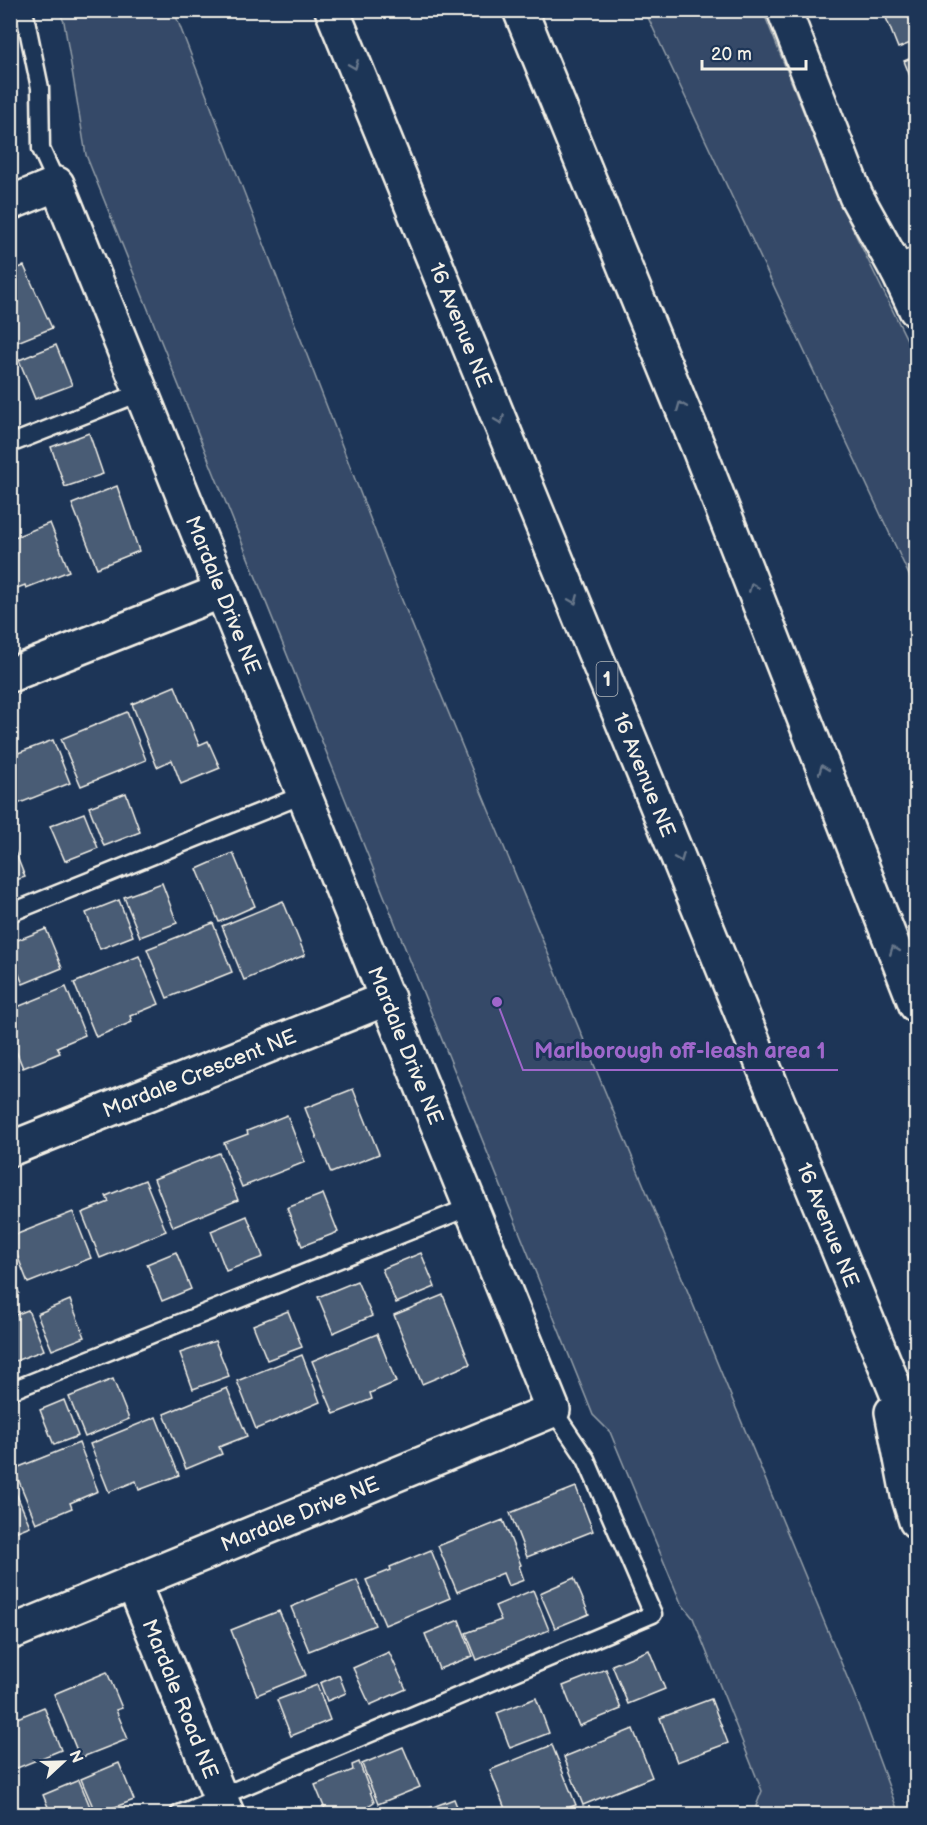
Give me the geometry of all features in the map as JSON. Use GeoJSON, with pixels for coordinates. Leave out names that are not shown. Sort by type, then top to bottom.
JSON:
{"type":"FeatureCollection","features":[{"type":"Feature","properties":{"kind":"main road","name":"16 Avenue NE"},"geometry":{"type":"LineString","coordinates":[[332,10],[916,1440]]}},
{"type":"Feature","properties":{"kind":"main road"},"geometry":{"type":"LineString","coordinates":[[520,10],[694,438],[916,1005]]}},
{"type":"Feature","properties":{"kind":"main road"},"geometry":{"type":"LineString","coordinates":[[783,10],[856,196],[907,269],[916,310]]}},
{"type":"Feature","properties":{"kind":"main road"},"geometry":{"type":"LineString","coordinates":[[10,203],[57,184]]}},
{"type":"Feature","properties":{"kind":"main road","name":"Mardale Drive NE"},"geometry":{"type":"LineString","coordinates":[[10,1633],[553,1410],[57,184]]}},
{"type":"Feature","properties":{"kind":"main road"},"geometry":{"type":"LineString","coordinates":[[10,675],[222,591]]}},
{"type":"Feature","properties":{"kind":"main road","name":"Mardale Crescent NE"},"geometry":{"type":"LineString","coordinates":[[10,1149],[388,998]]}},
{"type":"Feature","properties":{"kind":"main road"},"geometry":{"type":"LineString","coordinates":[[880,1349],[908,1496],[916,1521]]}},
{"type":"Feature","properties":{"kind":"main road","name":"Mardale Road NE"},"geometry":{"type":"LineString","coordinates":[[133,1582],[224,1806]]}},
{"type":"Feature","properties":{"kind":"lane"},"geometry":{"type":"LineString","coordinates":[[24,10],[40,88],[41,148],[57,184]]}},
{"type":"Feature","properties":{"kind":"lane"},"geometry":{"type":"LineString","coordinates":[[10,444],[142,392]]}},
{"type":"Feature","properties":{"kind":"lane"},"geometry":{"type":"LineString","coordinates":[[10,913],[305,794]]}},
{"type":"Feature","properties":{"kind":"lane"},"geometry":{"type":"LineString","coordinates":[[10,1391],[472,1206]]}},
{"type":"Feature","properties":{"kind":"lane"},"geometry":{"type":"LineString","coordinates":[[179,1815],[224,1806],[653,1614],[586,1459],[553,1410]]}},
{"type":"Feature","properties":{"kind":"shaded area"},"geometry":{"type":"Polygon","coordinates":[[[59,11],[174,11],[397,588],[859,1706],[899,1814],[759,1814],[756,1806],[762,1791],[693,1618],[681,1603],[610,1432],[593,1415],[86,155],[64,22],[59,11]]]}},
{"type":"Feature","properties":{"kind":"shaded area"},"geometry":{"type":"Polygon","coordinates":[[[645,11],[763,11],[840,203],[916,358],[916,590],[645,11]]]}},
{"type":"Feature","properties":{"kind":"building"},"geometry":{"type":"Polygon","coordinates":[[[883,10],[916,10],[916,41],[898,48],[883,10]]]}},
{"type":"Feature","properties":{"kind":"building"},"geometry":{"type":"Polygon","coordinates":[[[916,56],[916,91],[904,61],[916,56]]]}},
{"type":"Feature","properties":{"kind":"building"},"geometry":{"type":"Polygon","coordinates":[[[24,266],[52,328],[10,345],[10,271],[24,266]]]}},
{"type":"Feature","properties":{"kind":"building"},"geometry":{"type":"Polygon","coordinates":[[[56,345],[72,385],[35,399],[19,360],[56,345]]]}},
{"type":"Feature","properties":{"kind":"building"},"geometry":{"type":"Polygon","coordinates":[[[89,433],[103,474],[65,487],[51,447],[89,433]]]}},
{"type":"Feature","properties":{"kind":"building"},"geometry":{"type":"Polygon","coordinates":[[[117,486],[139,551],[97,568],[72,504],[117,486]]]}},
{"type":"Feature","properties":{"kind":"building"},"geometry":{"type":"Polygon","coordinates":[[[50,523],[69,571],[26,588],[25,585],[10,591],[10,539],[50,523]]]}},
{"type":"Feature","properties":{"kind":"building"},"geometry":{"type":"Polygon","coordinates":[[[175,686],[199,745],[208,741],[220,768],[181,784],[172,760],[157,767],[132,704],[175,686]]]}},
{"type":"Feature","properties":{"kind":"building"},"geometry":{"type":"Polygon","coordinates":[[[127,712],[146,760],[81,786],[61,739],[127,712]]]}},
{"type":"Feature","properties":{"kind":"building"},"geometry":{"type":"Polygon","coordinates":[[[53,740],[70,783],[10,807],[10,756],[53,740]]]}},
{"type":"Feature","properties":{"kind":"building"},"geometry":{"type":"Polygon","coordinates":[[[126,793],[140,832],[104,846],[89,807],[126,793]]]}},
{"type":"Feature","properties":{"kind":"building"},"geometry":{"type":"Polygon","coordinates":[[[84,813],[98,848],[65,861],[50,826],[84,813]]]}},
{"type":"Feature","properties":{"kind":"building"},"geometry":{"type":"Polygon","coordinates":[[[10,839],[25,877],[10,882],[10,839]]]}},
{"type":"Feature","properties":{"kind":"building"},"geometry":{"type":"Polygon","coordinates":[[[233,853],[255,906],[219,922],[197,869],[233,853]]]}},
{"type":"Feature","properties":{"kind":"building"},"geometry":{"type":"Polygon","coordinates":[[[162,883],[177,923],[140,937],[124,897],[162,883]]]}},
{"type":"Feature","properties":{"kind":"building"},"geometry":{"type":"Polygon","coordinates":[[[119,900],[133,936],[100,949],[86,913],[119,900]]]}},
{"type":"Feature","properties":{"kind":"building"},"geometry":{"type":"Polygon","coordinates":[[[283,901],[305,955],[244,980],[222,926],[283,901]]]}},
{"type":"Feature","properties":{"kind":"building"},"geometry":{"type":"Polygon","coordinates":[[[213,923],[232,972],[167,998],[147,949],[213,923]]]}},
{"type":"Feature","properties":{"kind":"building"},"geometry":{"type":"Polygon","coordinates":[[[46,929],[62,968],[23,984],[10,953],[10,943],[46,929]]]}},
{"type":"Feature","properties":{"kind":"building"},"geometry":{"type":"Polygon","coordinates":[[[139,956],[159,1004],[130,1016],[132,1022],[96,1037],[74,983],[139,956]]]}},
{"type":"Feature","properties":{"kind":"building"},"geometry":{"type":"Polygon","coordinates":[[[66,987],[85,1035],[57,1047],[60,1053],[23,1068],[10,1036],[10,1010],[66,987]]]}},
{"type":"Feature","properties":{"kind":"building"},"geometry":{"type":"Polygon","coordinates":[[[353,1089],[379,1154],[331,1173],[305,1108],[353,1089]]]}},
{"type":"Feature","properties":{"kind":"building"},"geometry":{"type":"Polygon","coordinates":[[[287,1115],[305,1162],[242,1187],[224,1143],[287,1115]]]}},
{"type":"Feature","properties":{"kind":"building"},"geometry":{"type":"Polygon","coordinates":[[[219,1153],[238,1200],[173,1227],[154,1179],[219,1153]]]}},
{"type":"Feature","properties":{"kind":"building"},"geometry":{"type":"Polygon","coordinates":[[[145,1180],[166,1231],[100,1258],[82,1213],[109,1202],[106,1196],[145,1180]]]}},
{"type":"Feature","properties":{"kind":"building"},"geometry":{"type":"Polygon","coordinates":[[[323,1194],[338,1232],[302,1246],[287,1208],[323,1194]]]}},
{"type":"Feature","properties":{"kind":"building"},"geometry":{"type":"Polygon","coordinates":[[[73,1212],[91,1258],[28,1283],[10,1237],[73,1212]]]}},
{"type":"Feature","properties":{"kind":"building"},"geometry":{"type":"Polygon","coordinates":[[[247,1216],[263,1257],[226,1271],[211,1231],[247,1216]]]}},
{"type":"Feature","properties":{"kind":"building"},"geometry":{"type":"Polygon","coordinates":[[[176,1252],[191,1289],[162,1301],[147,1264],[176,1252]]]}},
{"type":"Feature","properties":{"kind":"building"},"geometry":{"type":"Polygon","coordinates":[[[421,1253],[435,1287],[396,1303],[382,1269],[421,1253]]]}},
{"type":"Feature","properties":{"kind":"building"},"geometry":{"type":"Polygon","coordinates":[[[10,1272],[19,1293],[10,1297],[10,1272]]]}},
{"type":"Feature","properties":{"kind":"building"},"geometry":{"type":"Polygon","coordinates":[[[357,1281],[372,1316],[333,1333],[318,1297],[357,1281]]]}},
{"type":"Feature","properties":{"kind":"building"},"geometry":{"type":"Polygon","coordinates":[[[443,1295],[470,1364],[422,1384],[394,1315],[443,1295]]]}},
{"type":"Feature","properties":{"kind":"building"},"geometry":{"type":"Polygon","coordinates":[[[70,1300],[85,1337],[52,1350],[37,1314],[70,1300]]]}},
{"type":"Feature","properties":{"kind":"building"},"geometry":{"type":"Polygon","coordinates":[[[28,1310],[44,1350],[10,1363],[10,1317],[28,1310]]]}},
{"type":"Feature","properties":{"kind":"building"},"geometry":{"type":"Polygon","coordinates":[[[288,1311],[302,1347],[267,1360],[253,1325],[288,1311]]]}},
{"type":"Feature","properties":{"kind":"building"},"geometry":{"type":"Polygon","coordinates":[[[377,1334],[396,1382],[370,1393],[372,1399],[334,1414],[312,1361],[377,1334]]]}},
{"type":"Feature","properties":{"kind":"building"},"geometry":{"type":"Polygon","coordinates":[[[215,1341],[229,1376],[193,1389],[180,1353],[215,1341]]]}},
{"type":"Feature","properties":{"kind":"building"},"geometry":{"type":"Polygon","coordinates":[[[302,1355],[320,1402],[256,1429],[237,1381],[302,1355]]]}},
{"type":"Feature","properties":{"kind":"building"},"geometry":{"type":"Polygon","coordinates":[[[113,1379],[129,1419],[85,1437],[69,1397],[113,1379]]]}},
{"type":"Feature","properties":{"kind":"building"},"geometry":{"type":"Polygon","coordinates":[[[227,1388],[247,1436],[219,1447],[222,1454],[186,1469],[164,1414],[227,1388]]]}},
{"type":"Feature","properties":{"kind":"building"},"geometry":{"type":"Polygon","coordinates":[[[64,1400],[78,1436],[54,1445],[40,1410],[64,1400]]]}},
{"type":"Feature","properties":{"kind":"building"},"geometry":{"type":"Polygon","coordinates":[[[156,1417],[179,1475],[139,1490],[136,1481],[109,1492],[90,1444],[156,1417]]]}},
{"type":"Feature","properties":{"kind":"building"},"geometry":{"type":"Polygon","coordinates":[[[79,1443],[98,1491],[70,1503],[72,1508],[36,1523],[14,1469],[79,1443]]]}},
{"type":"Feature","properties":{"kind":"building"},"geometry":{"type":"Polygon","coordinates":[[[10,1479],[30,1526],[10,1534],[10,1479]]]}},
{"type":"Feature","properties":{"kind":"building"},"geometry":{"type":"Polygon","coordinates":[[[576,1487],[593,1531],[527,1557],[510,1513],[576,1487]]]}},
{"type":"Feature","properties":{"kind":"building"},"geometry":{"type":"Polygon","coordinates":[[[503,1520],[521,1565],[519,1566],[524,1580],[508,1586],[503,1573],[457,1592],[438,1546],[503,1520]]]}},
{"type":"Feature","properties":{"kind":"building"},"geometry":{"type":"Polygon","coordinates":[[[431,1550],[450,1598],[385,1625],[366,1580],[431,1550]]]}},
{"type":"Feature","properties":{"kind":"building"},"geometry":{"type":"Polygon","coordinates":[[[574,1578],[589,1614],[555,1628],[540,1593],[574,1578]]]}},
{"type":"Feature","properties":{"kind":"building"},"geometry":{"type":"Polygon","coordinates":[[[357,1580],[375,1625],[309,1651],[291,1607],[357,1580]]]}},
{"type":"Feature","properties":{"kind":"building"},"geometry":{"type":"Polygon","coordinates":[[[533,1590],[549,1630],[477,1660],[466,1633],[501,1620],[495,1606],[533,1590]]]}},
{"type":"Feature","properties":{"kind":"building"},"geometry":{"type":"Polygon","coordinates":[[[279,1611],[306,1675],[257,1695],[231,1630],[279,1611]]]}},
{"type":"Feature","properties":{"kind":"building"},"geometry":{"type":"Polygon","coordinates":[[[459,1620],[473,1656],[439,1669],[425,1634],[459,1620]]]}},
{"type":"Feature","properties":{"kind":"building"},"geometry":{"type":"Polygon","coordinates":[[[649,1650],[665,1689],[628,1704],[612,1665],[649,1650]]]}},
{"type":"Feature","properties":{"kind":"building"},"geometry":{"type":"Polygon","coordinates":[[[389,1652],[406,1689],[370,1705],[353,1668],[389,1652]]]}},
{"type":"Feature","properties":{"kind":"building"},"geometry":{"type":"Polygon","coordinates":[[[606,1669],[621,1709],[579,1726],[563,1686],[606,1669]]]}},
{"type":"Feature","properties":{"kind":"building"},"geometry":{"type":"Polygon","coordinates":[[[107,1672],[122,1708],[116,1710],[128,1739],[80,1758],[54,1694],[107,1672]]]}},
{"type":"Feature","properties":{"kind":"building"},"geometry":{"type":"Polygon","coordinates":[[[339,1675],[346,1693],[327,1701],[320,1683],[339,1675]]]}},
{"type":"Feature","properties":{"kind":"building"},"geometry":{"type":"Polygon","coordinates":[[[317,1685],[330,1720],[291,1736],[277,1700],[317,1685]]]}},
{"type":"Feature","properties":{"kind":"building"},"geometry":{"type":"Polygon","coordinates":[[[536,1698],[549,1733],[510,1748],[497,1713],[536,1698]]]}},
{"type":"Feature","properties":{"kind":"building"},"geometry":{"type":"Polygon","coordinates":[[[711,1699],[728,1743],[677,1762],[660,1718],[711,1699]]]}},
{"type":"Feature","properties":{"kind":"building"},"geometry":{"type":"Polygon","coordinates":[[[44,1707],[61,1750],[10,1771],[10,1721],[44,1707]]]}},
{"type":"Feature","properties":{"kind":"building"},"geometry":{"type":"Polygon","coordinates":[[[633,1729],[652,1777],[583,1805],[564,1757],[633,1729]]]}},
{"type":"Feature","properties":{"kind":"building"},"geometry":{"type":"Polygon","coordinates":[[[552,1745],[576,1805],[551,1814],[507,1814],[490,1770],[552,1745]]]}},
{"type":"Feature","properties":{"kind":"building"},"geometry":{"type":"Polygon","coordinates":[[[403,1747],[420,1787],[378,1804],[362,1764],[403,1747]]]}},
{"type":"Feature","properties":{"kind":"building"},"geometry":{"type":"Polygon","coordinates":[[[359,1762],[374,1802],[368,1806],[372,1814],[327,1814],[315,1785],[353,1770],[352,1765],[359,1762]]]}},
{"type":"Feature","properties":{"kind":"building"},"geometry":{"type":"Polygon","coordinates":[[[119,1763],[134,1800],[96,1814],[81,1779],[119,1763]]]}},
{"type":"Feature","properties":{"kind":"building"},"geometry":{"type":"Polygon","coordinates":[[[79,1780],[93,1814],[51,1814],[43,1795],[79,1780]]]}},
{"type":"Feature","properties":{"kind":"building"},"geometry":{"type":"Polygon","coordinates":[[[454,1799],[460,1814],[414,1814],[454,1799]]]}},
{"type":"Feature","properties":{"kind":"place","name":"Marlborough off-leash area 1"},"geometry":{"type":"Point","coordinates":[497,1002]}}]}
